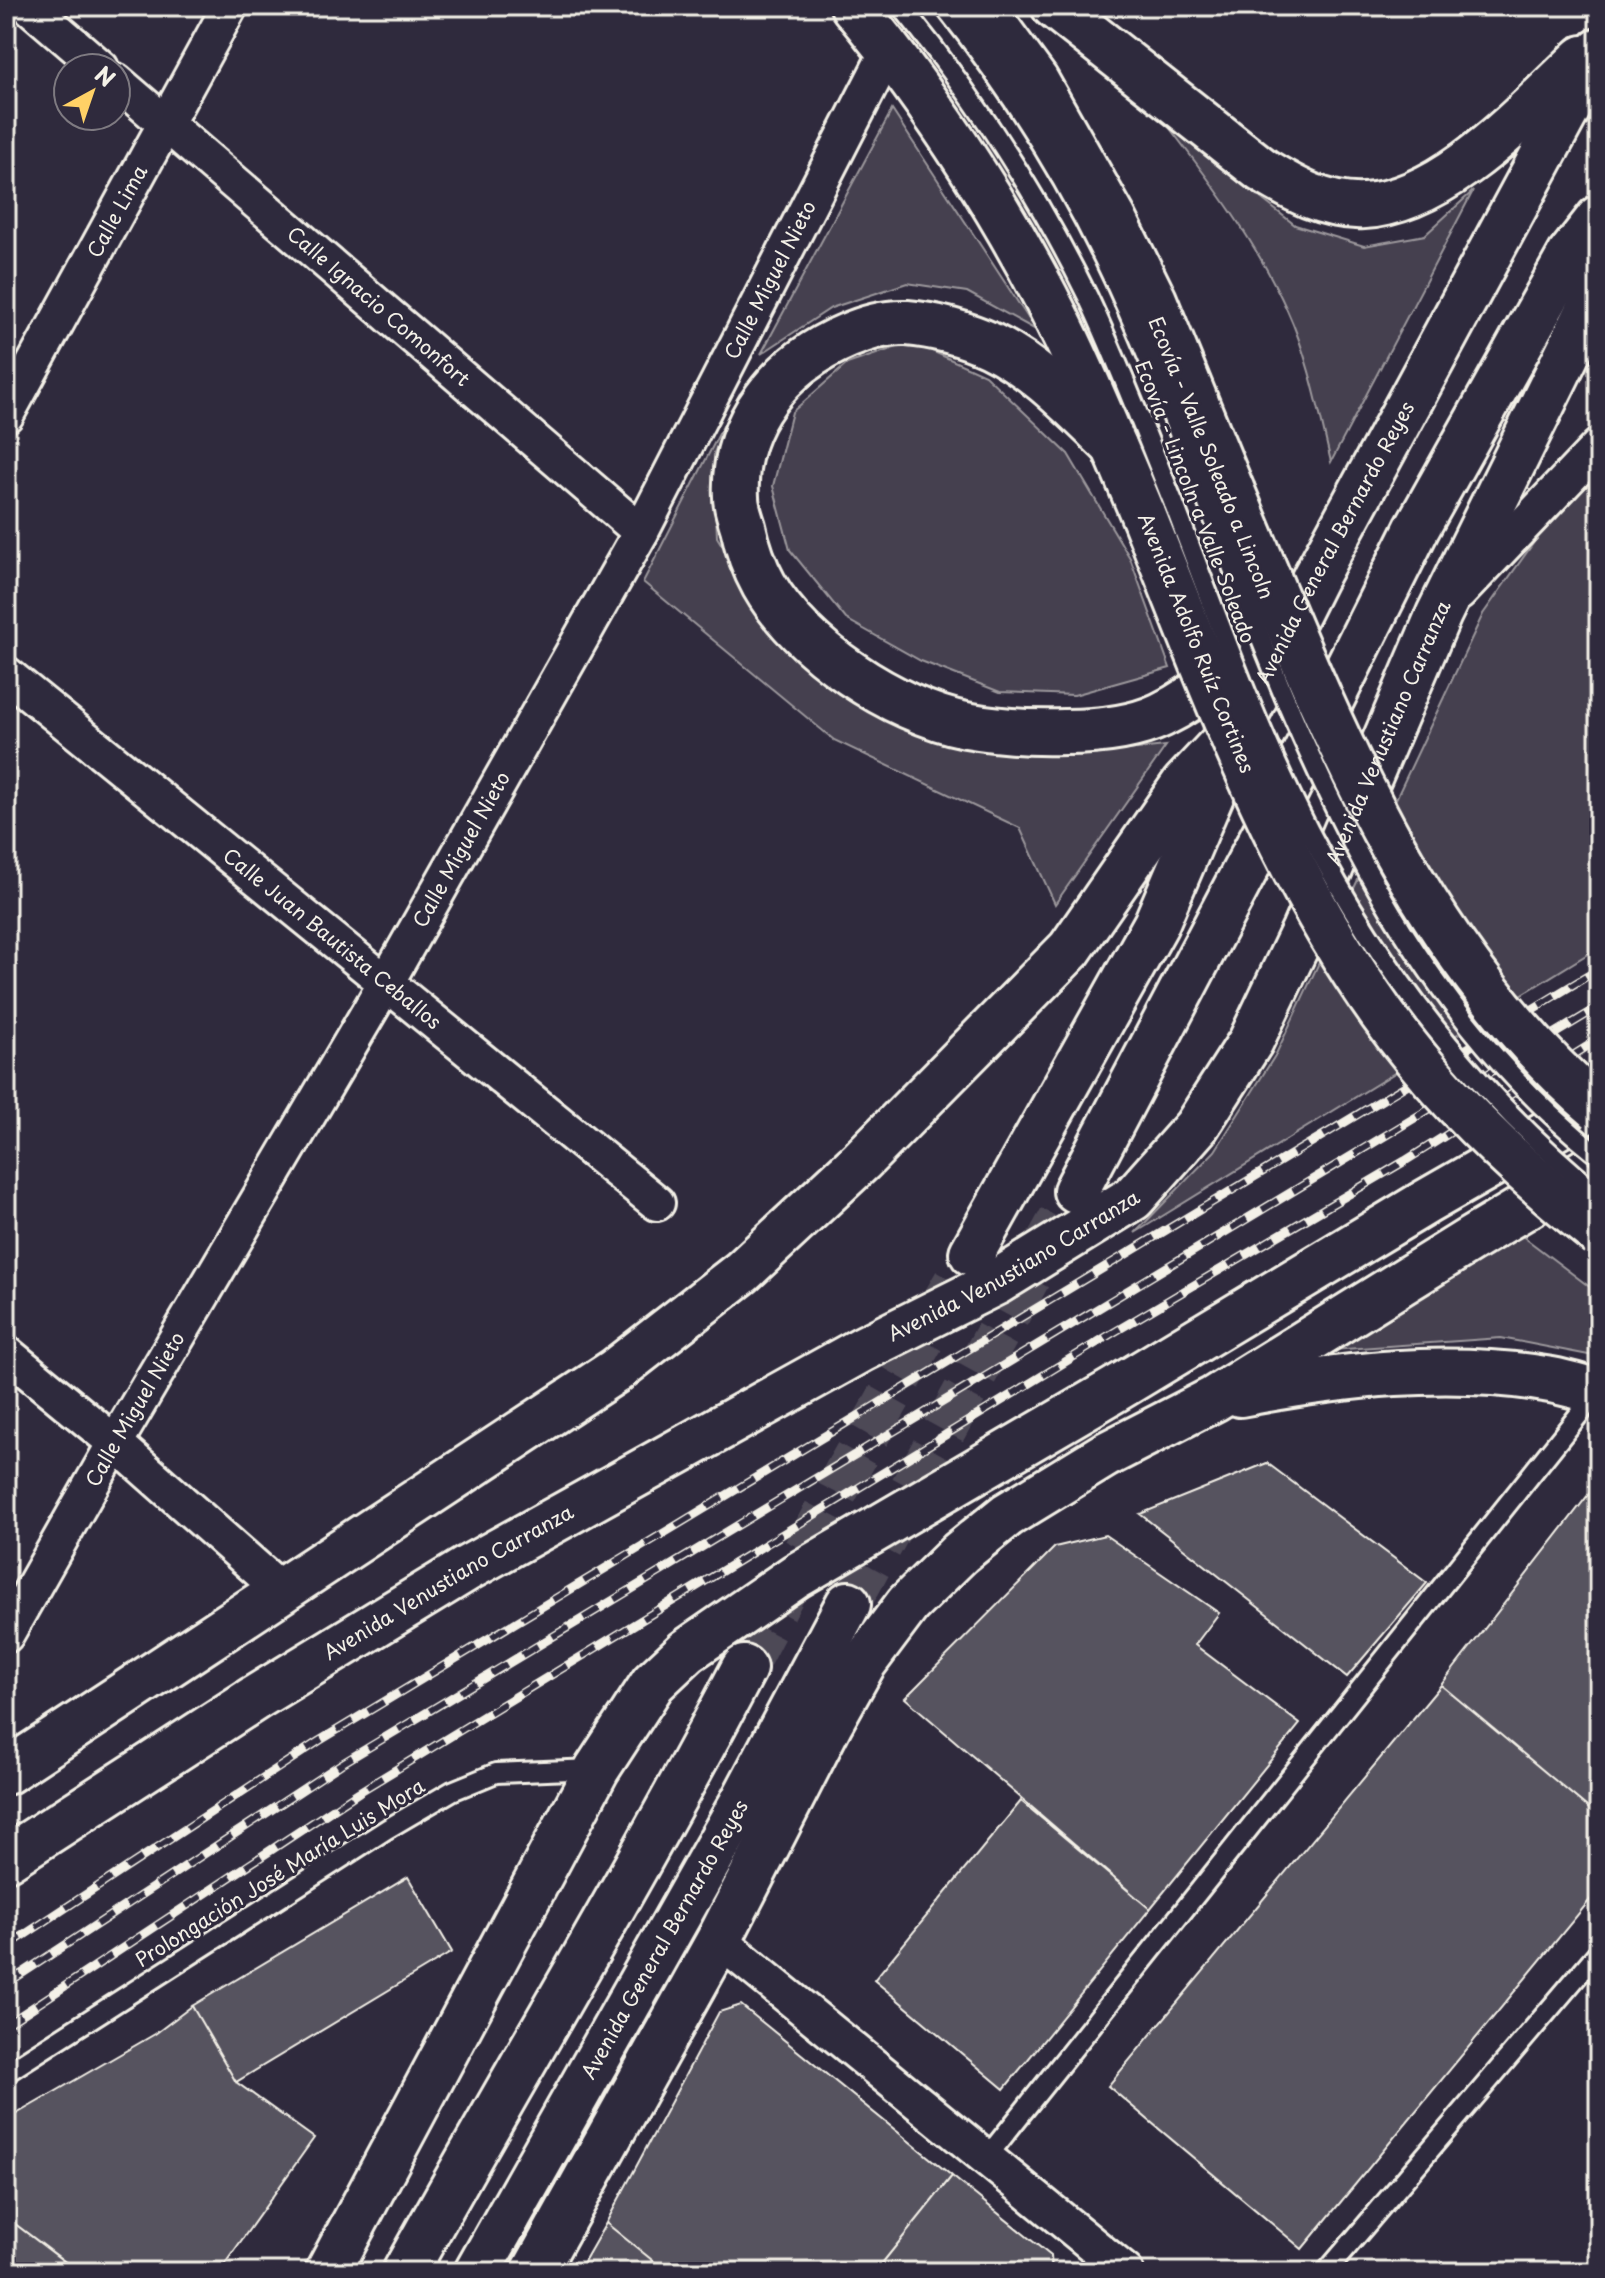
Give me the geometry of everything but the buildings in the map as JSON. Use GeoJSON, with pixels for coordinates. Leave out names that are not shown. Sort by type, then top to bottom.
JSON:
{"type":"FeatureCollection","features":[{"type":"Feature","properties":{"kind":"main road","name":"Avenida Adolfo Ruíz Cortines"},"geometry":{"type":"LineString","coordinates":[[853,6],[889,49],[959,151],[1013,239],[1065,336],[1114,446],[1159,510],[1249,773],[1338,948],[1383,1016],[1433,1078],[1495,1144],[1599,1234]]}},
{"type":"Feature","properties":{"kind":"main road"},"geometry":{"type":"LineString","coordinates":[[328,2272],[597,1769],[653,1683],[687,1651],[796,1576],[1130,1381],[1426,1202],[1599,1106],[1536,1048],[1482,985],[1443,930],[1399,858],[1219,495],[1154,300],[1113,217],[1036,81],[981,6]]}},
{"type":"Feature","properties":{"kind":"main road"},"geometry":{"type":"LineString","coordinates":[[1061,8],[1262,170],[1298,192],[1328,202],[1363,206],[1396,201],[1431,186],[1466,163],[1599,43]]}},
{"type":"Feature","properties":{"kind":"main road","name":"Avenida General Bernardo Reyes"},"geometry":{"type":"LineString","coordinates":[[972,1253],[1156,924],[1243,721],[1315,577],[1599,51]]}},
{"type":"Feature","properties":{"kind":"main road"},"geometry":{"type":"LineString","coordinates":[[1076,1191],[1270,823],[1417,528],[1585,284],[1599,218]]}},
{"type":"Feature","properties":{"kind":"main road"},"geometry":{"type":"LineString","coordinates":[[1585,284],[1599,356]]}},
{"type":"Feature","properties":{"kind":"main road","name":"Avenida Venustiano Carranza"},"geometry":{"type":"LineString","coordinates":[[6,1859],[255,1698],[468,1568],[863,1349],[997,1282],[1133,1198],[1196,1127],[1251,1041],[1304,930],[1585,284]]}},
{"type":"Feature","properties":{"kind":"main road"},"geometry":{"type":"LineString","coordinates":[[1114,446],[1037,375],[990,346],[932,327],[905,323],[865,329],[822,346],[785,374],[758,409],[740,451],[736,498],[747,545],[764,585],[797,629],[846,672],[896,701],[963,725],[1026,733],[1084,732],[1130,725],[1161,715],[1202,690],[1230,666],[1315,577]]}},
{"type":"Feature","properties":{"kind":"main road"},"geometry":{"type":"LineString","coordinates":[[6,1772],[615,1371],[742,1272],[861,1161],[1070,949],[1184,784],[1243,721]]}},
{"type":"Feature","properties":{"kind":"main road"},"geometry":{"type":"LineString","coordinates":[[534,2272],[719,1940],[863,1664],[908,1604],[960,1553],[1007,1515],[1105,1455],[1214,1399],[1599,1163]]}},
{"type":"Feature","properties":{"kind":"main road"},"geometry":{"type":"LineString","coordinates":[[1214,1399],[1312,1381],[1458,1371],[1552,1380],[1598,1392]]}},
{"type":"Feature","properties":{"kind":"main road","name":"Avenida General Bernardo Reyes"},"geometry":{"type":"LineString","coordinates":[[477,2272],[743,1801],[848,1604]]}},
{"type":"Feature","properties":{"kind":"main road"},"geometry":{"type":"LineString","coordinates":[[405,2272],[684,1782],[744,1668]]}},
{"type":"Feature","properties":{"kind":"street"},"geometry":{"type":"LineString","coordinates":[[29,6],[82,52]]}},
{"type":"Feature","properties":{"kind":"street","name":"Calle Lima"},"geometry":{"type":"LineString","coordinates":[[6,415],[230,6]]}},
{"type":"Feature","properties":{"kind":"street","name":"Calle Miguel Nieto"},"geometry":{"type":"LineString","coordinates":[[6,1635],[115,1443],[386,983],[641,532],[889,49]]}},
{"type":"Feature","properties":{"kind":"street","name":"Calle Ignacio Comonfort"},"geometry":{"type":"LineString","coordinates":[[132,94],[641,532]]}},
{"type":"Feature","properties":{"kind":"street"},"geometry":{"type":"LineString","coordinates":[[1439,614],[1599,446]]}},
{"type":"Feature","properties":{"kind":"street","name":"Calle Juan Bautista Ceballos"},"geometry":{"type":"LineString","coordinates":[[6,674],[657,1203]]}},
{"type":"Feature","properties":{"kind":"street"},"geometry":{"type":"LineString","coordinates":[[6,1353],[115,1443],[280,1589]]}},
{"type":"Feature","properties":{"kind":"street"},"geometry":{"type":"LineString","coordinates":[[719,1940],[1118,2269]]}},
{"type":"Feature","properties":{"kind":"lane","name":"Ecovía - Lincoln a Valle Soleado"},"geometry":{"type":"LineString","coordinates":[[901,6],[938,52],[1000,141],[1062,247],[1113,352],[1159,510],[1309,831],[1361,922],[1419,1007],[1471,1071],[1563,1165],[1599,1195]]}},
{"type":"Feature","properties":{"kind":"lane","name":"Ecovía - Valle Soleado a Lincoln"},"geometry":{"type":"LineString","coordinates":[[944,6],[1036,136],[1075,204],[1219,495],[1284,700],[1359,859],[1415,953],[1495,1058],[1535,1101],[1599,1156]]}},
{"type":"Feature","properties":{"kind":"lane"},"geometry":{"type":"LineString","coordinates":[[986,2158],[1598,1392]]}},
{"type":"Feature","properties":{"kind":"lane","name":"Prolongación José María Luis Mora"},"geometry":{"type":"LineString","coordinates":[[6,2073],[387,1829],[452,1791],[496,1773],[597,1769]]}},
{"type":"Feature","properties":{"kind":"lane"},"geometry":{"type":"LineString","coordinates":[[1326,2272],[1599,1951]]}},
{"type":"Feature","properties":{"kind":"shaded area"},"geometry":{"type":"Polygon","coordinates":[[[892,110],[1036,330],[967,292],[907,283],[831,308],[761,354],[892,110]]]}},
{"type":"Feature","properties":{"kind":"shaded area"},"geometry":{"type":"Polygon","coordinates":[[[1168,126],[1295,225],[1364,246],[1425,235],[1473,191],[1331,462],[1301,347],[1275,285],[1233,214],[1168,126]]]}},
{"type":"Feature","properties":{"kind":"shaded area"},"geometry":{"type":"Polygon","coordinates":[[[912,342],[985,375],[1068,454],[1130,558],[1170,668],[1074,695],[1000,692],[921,661],[846,619],[790,550],[773,486],[792,412],[847,364],[912,342]]]}},
{"type":"Feature","properties":{"kind":"shaded area"},"geometry":{"type":"Polygon","coordinates":[[[740,393],[714,453],[717,537],[768,621],[965,747],[1070,756],[1166,746],[1055,904],[1020,828],[834,740],[643,582],[740,393]]]}},
{"type":"Feature","properties":{"kind":"shaded area"},"geometry":{"type":"Polygon","coordinates":[[[1597,475],[1599,947],[1135,1233],[1215,1151],[1276,1054],[1483,614],[1537,538],[1597,475]]]}},
{"type":"Feature","properties":{"kind":"shaded area"},"geometry":{"type":"Polygon","coordinates":[[[1517,1232],[1599,1294],[1599,1357],[1501,1338],[1331,1350],[1517,1232]]]}},
{"type":"Feature","properties":{"kind":"tunnel"},"geometry":{"type":"LineString","coordinates":[[848,1604],[1076,1191]]}},
{"type":"Feature","properties":{"kind":"tunnel"},"geometry":{"type":"LineString","coordinates":[[744,1668],[845,1474],[972,1253]]}},
{"type":"Feature","properties":{"kind":"railway"},"geometry":{"type":"LineString","coordinates":[[6,1947],[319,1741],[1599,969]]}},
{"type":"Feature","properties":{"kind":"railway"},"geometry":{"type":"LineString","coordinates":[[6,1984],[341,1764],[1599,1007]]}},
{"type":"Feature","properties":{"kind":"railway"},"geometry":{"type":"LineString","coordinates":[[6,2025],[359,1792],[1111,1334],[1405,1161],[1599,1039]]}}]}
